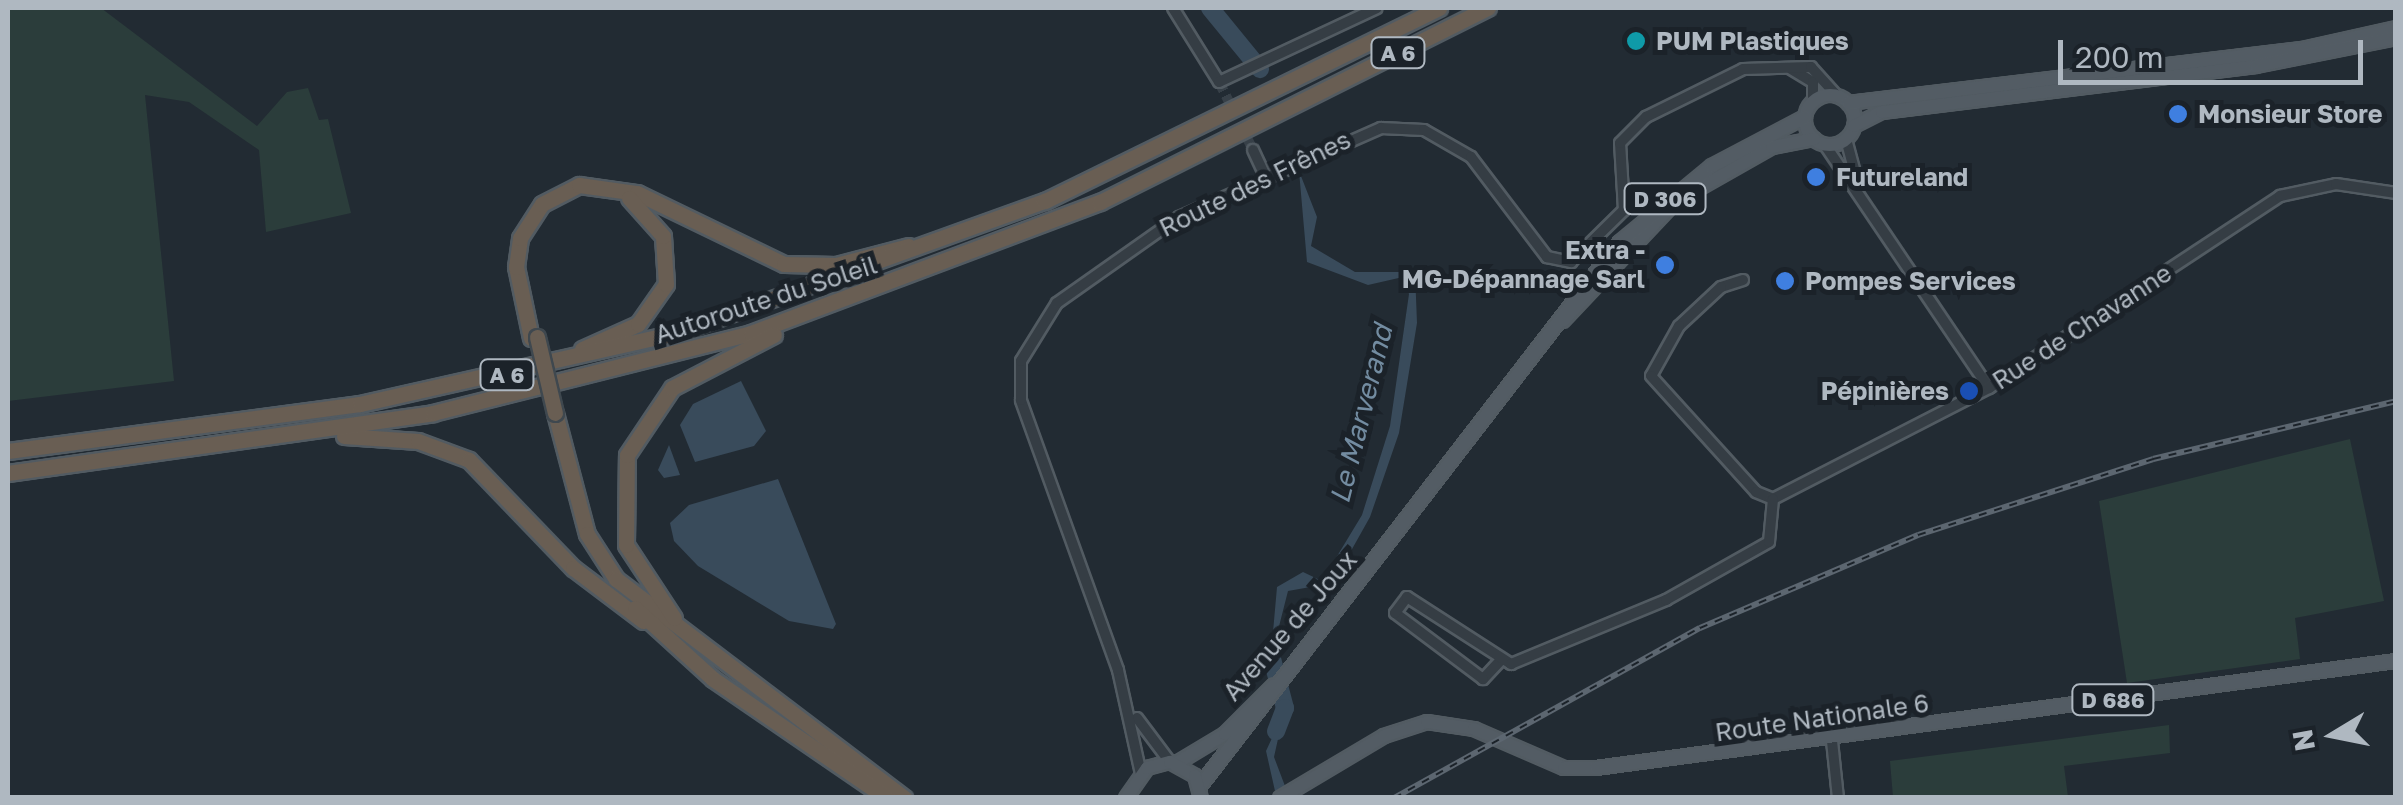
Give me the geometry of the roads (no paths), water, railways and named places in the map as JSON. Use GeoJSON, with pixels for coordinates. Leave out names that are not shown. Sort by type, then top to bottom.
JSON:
{"type":"FeatureCollection","features":[{"type":"Feature","properties":{"kind":"highway","name":"Autoroute du Soleil"},"geometry":{"type":"LineString","coordinates":[[8,451],[302,414],[535,369],[787,298],[988,225],[1439,8]]}},
{"type":"Feature","properties":{"kind":"highway","name":"Autoroute du Soleil"},"geometry":{"type":"LineString","coordinates":[[8,474],[313,434],[580,381],[847,302],[1100,202],[1488,8]]}},
{"type":"Feature","properties":{"kind":"highway"},"geometry":{"type":"LineString","coordinates":[[658,631],[588,552],[534,338],[518,246],[542,204],[579,186],[628,190],[744,250],[800,266],[988,225]]}},
{"type":"Feature","properties":{"kind":"highway"},"geometry":{"type":"LineString","coordinates":[[534,338],[522,264],[541,215],[587,191],[640,206],[668,251],[659,301],[630,328],[535,369]]}},
{"type":"Feature","properties":{"kind":"highway"},"geometry":{"type":"LineString","coordinates":[[695,638],[642,580],[626,545],[620,495],[632,443],[683,380],[847,302]]}},
{"type":"Feature","properties":{"kind":"highway"},"geometry":{"type":"LineString","coordinates":[[552,413],[599,558],[652,612],[695,638],[904,798]]}},
{"type":"Feature","properties":{"kind":"highway"},"geometry":{"type":"LineString","coordinates":[[313,434],[418,441],[469,460],[573,568],[761,715],[887,798]]}},
{"type":"Feature","properties":{"kind":"main road"},"geometry":{"type":"LineString","coordinates":[[2396,28],[2286,51],[1813,102],[1805,118],[1819,142],[1846,139],[1854,126],[1882,112],[2256,66],[2396,38]]}},
{"type":"Feature","properties":{"kind":"main road"},"geometry":{"type":"LineString","coordinates":[[1843,100],[1854,126]]}},
{"type":"Feature","properties":{"kind":"main road","name":"Avenue de Joux"},"geometry":{"type":"LineString","coordinates":[[1202,793],[1268,698],[1644,216],[1712,166],[1805,118]]}},
{"type":"Feature","properties":{"kind":"main road","name":"Avenue de Joux"},"geometry":{"type":"LineString","coordinates":[[1560,322],[1675,202],[1772,147],[1819,142]]}},
{"type":"Feature","properties":{"kind":"main road","name":"Route Nationale 6"},"geometry":{"type":"LineString","coordinates":[[1280,798],[1384,736],[1427,722],[1474,729],[1564,768],[1832,740],[2396,661]]}},
{"type":"Feature","properties":{"kind":"main road","name":"Avenue de Joux"},"geometry":{"type":"LineString","coordinates":[[1141,774],[1173,763],[1225,734],[1268,698]]}},
{"type":"Feature","properties":{"kind":"main road"},"geometry":{"type":"LineString","coordinates":[[1173,763],[1202,793]]}},
{"type":"Feature","properties":{"kind":"main road"},"geometry":{"type":"LineString","coordinates":[[1130,794],[1141,774]]}},
{"type":"Feature","properties":{"kind":"street"},"geometry":{"type":"LineString","coordinates":[[1173,8],[1219,82],[1272,62],[1376,8]]}},
{"type":"Feature","properties":{"kind":"street"},"geometry":{"type":"LineString","coordinates":[[1786,66],[1810,67],[1843,100]]}},
{"type":"Feature","properties":{"kind":"street"},"geometry":{"type":"LineString","coordinates":[[1786,66],[1810,78],[1813,102]]}},
{"type":"Feature","properties":{"kind":"street","name":"Route des Frênes"},"geometry":{"type":"LineString","coordinates":[[1141,774],[1129,704],[1021,400],[1021,361],[1057,303],[1118,255],[1266,178],[1380,128],[1435,134],[1487,172],[1547,257],[1571,262],[1624,210],[1618,149],[1629,128],[1714,76],[1786,66]]}},
{"type":"Feature","properties":{"kind":"street"},"geometry":{"type":"LineString","coordinates":[[1846,139],[1860,187]]}},
{"type":"Feature","properties":{"kind":"street"},"geometry":{"type":"LineString","coordinates":[[1819,142],[1860,187],[1989,388]]}},
{"type":"Feature","properties":{"kind":"street"},"geometry":{"type":"LineString","coordinates":[[1253,150],[1266,178]]}},
{"type":"Feature","properties":{"kind":"street","name":"Rue de Chavanne"},"geometry":{"type":"LineString","coordinates":[[1773,499],[1989,388],[2280,196],[2336,184],[2396,194]]}},
{"type":"Feature","properties":{"kind":"street"},"geometry":{"type":"LineString","coordinates":[[1500,661],[1408,597],[1395,613],[1483,679],[1500,661],[1666,600],[1769,542],[1773,499],[1756,492],[1651,376],[1679,326],[1721,288],[1743,280]]}},
{"type":"Feature","properties":{"kind":"street","name":"Route des Frênes"},"geometry":{"type":"LineString","coordinates":[[1129,704],[1173,763]]}},
{"type":"Feature","properties":{"kind":"street"},"geometry":{"type":"LineString","coordinates":[[1832,740],[1838,798]]}},
{"type":"Feature","properties":{"kind":"water"},"geometry":{"type":"Polygon","coordinates":[[[1299,171],[1317,217],[1311,246],[1355,272],[1415,272],[1417,323],[1399,433],[1370,517],[1333,583],[1288,591],[1273,650],[1281,663],[1269,677],[1277,587],[1303,572],[1322,581],[1362,515],[1390,426],[1409,294],[1403,277],[1368,285],[1307,262],[1299,171]]]}},
{"type":"Feature","properties":{"kind":"water"},"geometry":{"type":"Polygon","coordinates":[[[741,381],[766,431],[754,446],[695,462],[680,425],[693,404],[741,381]]]}},
{"type":"Feature","properties":{"kind":"water"},"geometry":{"type":"Polygon","coordinates":[[[669,445],[680,475],[664,478],[658,470],[669,445]]]}},
{"type":"Feature","properties":{"kind":"water"},"geometry":{"type":"Polygon","coordinates":[[[778,479],[836,624],[833,629],[789,621],[698,566],[674,541],[670,523],[689,505],[778,479]]]}},
{"type":"Feature","properties":{"kind":"water"},"geometry":{"type":"Polygon","coordinates":[[[1284,712],[1274,757],[1285,786],[1275,791],[1266,751],[1284,712]]]}},
{"type":"Feature","properties":{"kind":"waterway","name":"Le Marverand"},"geometry":{"type":"LineString","coordinates":[[1210,8],[1260,69]]}},
{"type":"Feature","properties":{"kind":"waterway","name":"Le Marverand"},"geometry":{"type":"LineString","coordinates":[[1270,651],[1285,708],[1276,731]]}},
{"type":"Feature","properties":{"kind":"tunnel"},"geometry":{"type":"LineString","coordinates":[[1219,82],[1253,150]]}},
{"type":"Feature","properties":{"kind":"railway"},"geometry":{"type":"LineString","coordinates":[[1394,798],[1700,628],[1918,535],[2153,459],[2396,401]]}},
{"type":"Feature","properties":{"kind":"place","name":"PUM Plastiques"},"geometry":{"type":"Point","coordinates":[1636,41]}},
{"type":"Feature","properties":{"kind":"place","name":"Monsieur Store"},"geometry":{"type":"Point","coordinates":[2178,114]}},
{"type":"Feature","properties":{"kind":"place","name":"Futureland"},"geometry":{"type":"Point","coordinates":[1816,177]}},
{"type":"Feature","properties":{"kind":"place","name":"Extra - MG-Dépannage Sarl"},"geometry":{"type":"Point","coordinates":[1665,265]}},
{"type":"Feature","properties":{"kind":"place","name":"Pompes Services"},"geometry":{"type":"Point","coordinates":[1785,281]}},
{"type":"Feature","properties":{"kind":"place","name":"Pépinières"},"geometry":{"type":"Point","coordinates":[1969,391]}}]}
